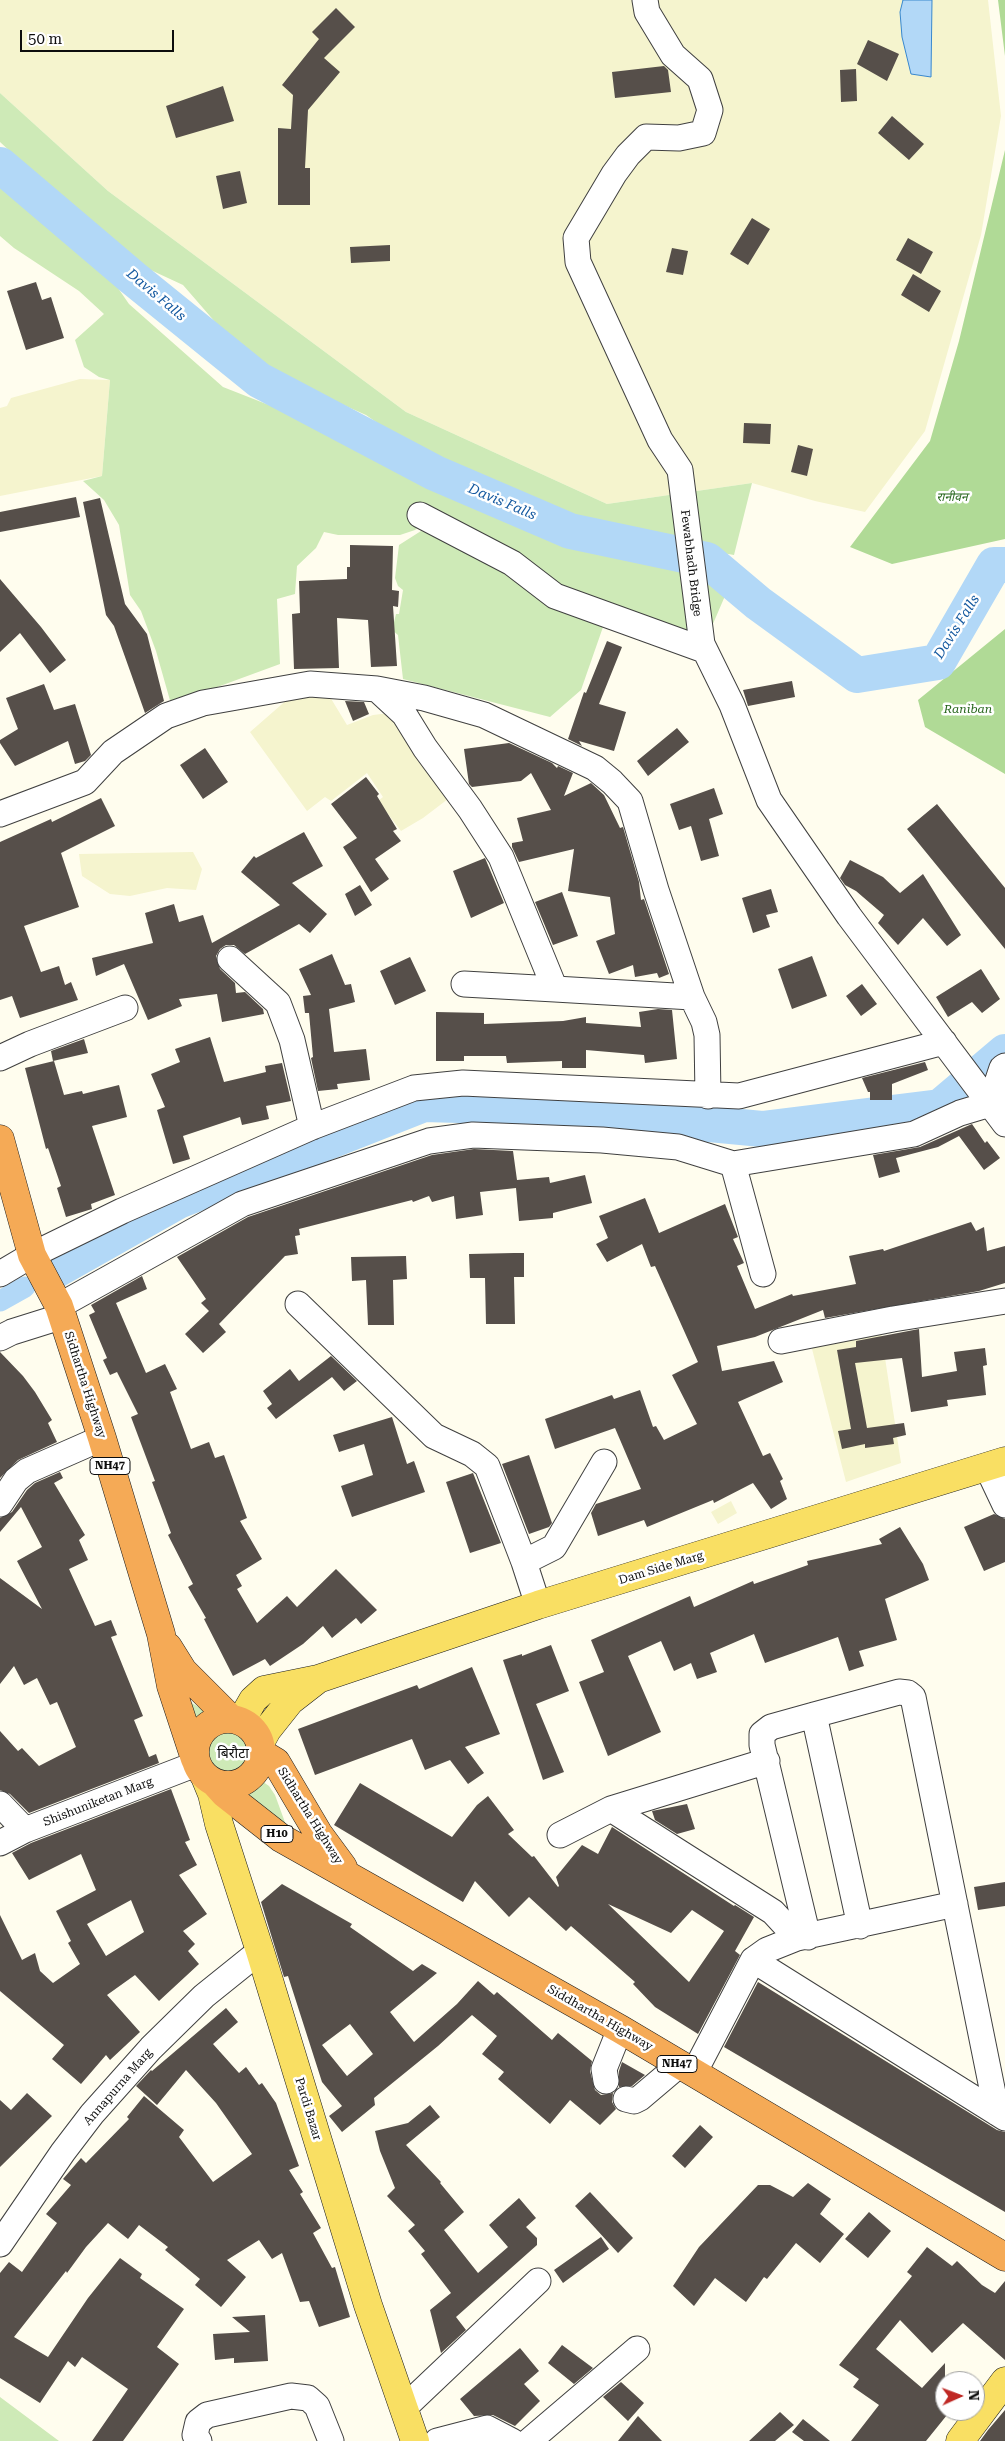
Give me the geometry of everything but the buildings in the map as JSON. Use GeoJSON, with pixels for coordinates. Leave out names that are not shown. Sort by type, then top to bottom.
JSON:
{"type":"FeatureCollection","features":[{"type":"Feature","properties":{"kind":"highway","name":"NH47"},"geometry":{"type":"LineString","coordinates":[[0,1139],[32,1255]]}},
{"type":"Feature","properties":{"kind":"highway","name":"Sidhartha Highway"},"geometry":{"type":"LineString","coordinates":[[32,1255],[59,1308],[102,1438],[161,1634],[171,1686],[203,1770],[225,1794],[281,1838],[348,1874]]}},
{"type":"Feature","properties":{"kind":"highway","name":"Sidhartha Highway"},"geometry":{"type":"LineString","coordinates":[[161,1634],[183,1671],[236,1720]]}},
{"type":"Feature","properties":{"kind":"highway"},"geometry":{"type":"LineString","coordinates":[[236,1720],[221,1719],[203,1729],[195,1748],[203,1770],[225,1785],[236,1784],[246,1780],[259,1764],[261,1748]]}},
{"type":"Feature","properties":{"kind":"highway","name":"NH47"},"geometry":{"type":"LineString","coordinates":[[236,1720],[249,1726],[261,1748]]}},
{"type":"Feature","properties":{"kind":"highway","name":"Sidhartha Highway"},"geometry":{"type":"LineString","coordinates":[[261,1748],[276,1762],[318,1833],[348,1874]]}},
{"type":"Feature","properties":{"kind":"highway","name":"Siddhartha Highway"},"geometry":{"type":"LineString","coordinates":[[348,1874],[620,2029],[1005,2256]]}},
{"type":"Feature","properties":{"kind":"main road","name":"Dam Side Marg"},"geometry":{"type":"LineString","coordinates":[[318,1679],[538,1605],[996,1464]]}},
{"type":"Feature","properties":{"kind":"main road"},"geometry":{"type":"LineString","coordinates":[[236,1720],[264,1690],[318,1679]]}},
{"type":"Feature","properties":{"kind":"main road"},"geometry":{"type":"LineString","coordinates":[[261,1748],[267,1730],[290,1701],[318,1679]]}},
{"type":"Feature","properties":{"kind":"main road","name":"Pardi Bazar"},"geometry":{"type":"LineString","coordinates":[[203,1770],[212,1794],[219,1824],[260,1951],[368,2306],[415,2441]]}},
{"type":"Feature","properties":{"kind":"main road"},"geometry":{"type":"LineString","coordinates":[[960,2441],[1005,2381]]}},
{"type":"Feature","properties":{"kind":"street","name":"Fewabhadh Bridge"},"geometry":{"type":"LineString","coordinates":[[645,0],[647,12],[673,55],[700,79],[710,110],[703,133],[679,138],[646,137],[628,155],[614,174],[576,238],[578,262],[660,440],[680,470],[703,647],[732,705],[768,800],[849,916],[961,1064],[992,1100],[1005,1124]]}},
{"type":"Feature","properties":{"kind":"street"},"geometry":{"type":"LineString","coordinates":[[420,514],[512,563],[555,596],[703,647]]}},
{"type":"Feature","properties":{"kind":"street"},"geometry":{"type":"LineString","coordinates":[[0,814],[85,782],[113,752],[166,716],[203,703],[310,684],[377,689],[424,698],[484,715],[595,768],[630,801],[656,890],[692,997],[704,1022],[707,1035],[708,1096]]}},
{"type":"Feature","properties":{"kind":"street"},"geometry":{"type":"LineString","coordinates":[[377,689],[404,714],[424,748],[470,809],[501,857],[555,989]]}},
{"type":"Feature","properties":{"kind":"street"},"geometry":{"type":"LineString","coordinates":[[230,959],[278,1003],[292,1040],[312,1127]]}},
{"type":"Feature","properties":{"kind":"street"},"geometry":{"type":"LineString","coordinates":[[464,984],[692,997]]}},
{"type":"Feature","properties":{"kind":"street"},"geometry":{"type":"LineString","coordinates":[[0,1058],[126,1008]]}},
{"type":"Feature","properties":{"kind":"street"},"geometry":{"type":"LineString","coordinates":[[0,1274],[32,1255],[122,1211],[312,1127],[414,1088],[463,1082],[708,1096],[739,1096],[944,1042]]}},
{"type":"Feature","properties":{"kind":"street"},"geometry":{"type":"LineString","coordinates":[[0,1338],[59,1308],[242,1204],[429,1141],[473,1135],[602,1140],[678,1147],[733,1164],[914,1134],[992,1100],[1002,1068],[1005,1066]]}},
{"type":"Feature","properties":{"kind":"street"},"geometry":{"type":"LineString","coordinates":[[733,1164],[763,1274]]}},
{"type":"Feature","properties":{"kind":"street"},"geometry":{"type":"LineString","coordinates":[[781,1341],[892,1319],[1005,1301]]}},
{"type":"Feature","properties":{"kind":"street"},"geometry":{"type":"LineString","coordinates":[[298,1304],[434,1436],[472,1454],[487,1466],[524,1562],[538,1605]]}},
{"type":"Feature","properties":{"kind":"street"},"geometry":{"type":"LineString","coordinates":[[0,1504],[16,1480],[27,1471],[102,1438]]}},
{"type":"Feature","properties":{"kind":"street"},"geometry":{"type":"LineString","coordinates":[[524,1562],[554,1547],[604,1462]]}},
{"type":"Feature","properties":{"kind":"street"},"geometry":{"type":"LineString","coordinates":[[996,1464],[1005,1505]]}},
{"type":"Feature","properties":{"kind":"street"},"geometry":{"type":"LineString","coordinates":[[802,1938],[767,1761],[762,1745],[762,1734],[771,1727],[899,1692],[908,1693],[912,1697],[1001,2116]]}},
{"type":"Feature","properties":{"kind":"street"},"geometry":{"type":"LineString","coordinates":[[814,1715],[860,1926]]}},
{"type":"Feature","properties":{"kind":"street"},"geometry":{"type":"LineString","coordinates":[[560,1835],[611,1810],[767,1761]]}},
{"type":"Feature","properties":{"kind":"street","name":"Shishuniketan Marg"},"geometry":{"type":"LineString","coordinates":[[0,1843],[25,1830],[203,1770]]}},
{"type":"Feature","properties":{"kind":"street"},"geometry":{"type":"LineString","coordinates":[[0,1804],[25,1830]]}},
{"type":"Feature","properties":{"kind":"street"},"geometry":{"type":"LineString","coordinates":[[611,1810],[773,1912],[802,1938]]}},
{"type":"Feature","properties":{"kind":"street"},"geometry":{"type":"LineString","coordinates":[[626,2098],[634,2101],[687,2069],[753,1960],[767,1950],[802,1938],[955,1904]]}},
{"type":"Feature","properties":{"kind":"street","name":"Annapurna Marg"},"geometry":{"type":"LineString","coordinates":[[0,2244],[63,2152],[92,2114],[151,2048],[204,1996],[260,1951]]}},
{"type":"Feature","properties":{"kind":"street"},"geometry":{"type":"LineString","coordinates":[[753,1960],[1001,2116]]}},
{"type":"Feature","properties":{"kind":"street"},"geometry":{"type":"LineString","coordinates":[[606,2081],[604,2070],[620,2029]]}},
{"type":"Feature","properties":{"kind":"street"},"geometry":{"type":"LineString","coordinates":[[404,2408],[538,2281]]}},
{"type":"Feature","properties":{"kind":"street"},"geometry":{"type":"LineString","coordinates":[[529,2441],[637,2349]]}},
{"type":"Feature","properties":{"kind":"street"},"geometry":{"type":"LineString","coordinates":[[199,2441],[195,2436],[198,2422],[207,2414],[291,2396],[308,2398],[317,2406],[331,2441]]}},
{"type":"Feature","properties":{"kind":"street"},"geometry":{"type":"LineString","coordinates":[[437,2441],[487,2428],[512,2441]]}},
{"type":"Feature","properties":{"kind":"green space"},"geometry":{"type":"Polygon","coordinates":[[[0,0],[988,0],[1001,116],[981,235],[925,431],[865,512],[815,501],[752,483],[607,504],[406,412],[108,191],[0,93],[0,0]]]}},
{"type":"Feature","properties":{"kind":"green space"},"geometry":{"type":"Polygon","coordinates":[[[998,0],[1005,0],[1005,56],[998,0]]]}},
{"type":"Feature","properties":{"kind":"green space"},"geometry":{"type":"Polygon","coordinates":[[[0,93],[108,191],[406,412],[607,504],[752,483],[734,555],[577,528],[432,461],[366,415],[321,395],[262,363],[216,323],[183,285],[127,259],[99,229],[54,192],[0,142],[0,93]]]}},
{"type":"Feature","properties":{"kind":"green space","name":"रानीवन"},"geometry":{"type":"Polygon","coordinates":[[[1005,150],[1005,539],[892,564],[850,547],[930,441],[959,341],[1005,150]]]}},
{"type":"Feature","properties":{"kind":"green space"},"geometry":{"type":"Polygon","coordinates":[[[0,183],[100,262],[129,304],[223,387],[358,440],[428,475],[549,527],[596,541],[651,551],[705,565],[731,582],[706,640],[561,592],[431,516],[415,530],[400,535],[338,535],[324,532],[316,548],[297,566],[295,594],[277,599],[280,664],[171,704],[156,651],[141,611],[130,595],[119,525],[104,500],[83,481],[102,476],[110,380],[99,377],[84,367],[75,340],[104,314],[79,291],[14,248],[0,236],[0,183]]]}},
{"type":"Feature","properties":{"kind":"green space"},"geometry":{"type":"Polygon","coordinates":[[[80,379],[110,380],[102,476],[0,496],[0,408],[7,406],[11,398],[80,379]]]}},
{"type":"Feature","properties":{"kind":"green space"},"geometry":{"type":"Polygon","coordinates":[[[421,531],[440,536],[603,627],[581,690],[550,717],[403,679],[398,635],[392,630],[396,614],[399,614],[403,590],[398,586],[395,578],[399,545],[421,531]]]}},
{"type":"Feature","properties":{"kind":"green space","name":"Raniban"},"geometry":{"type":"Polygon","coordinates":[[[1005,629],[1005,774],[925,727],[918,700],[1005,629]]]}},
{"type":"Feature","properties":{"kind":"green space"},"geometry":{"type":"Polygon","coordinates":[[[297,691],[327,692],[347,725],[373,715],[390,713],[448,799],[423,818],[401,831],[378,801],[383,797],[367,773],[331,801],[325,797],[307,811],[250,732],[297,691]]]}},
{"type":"Feature","properties":{"kind":"green space"},"geometry":{"type":"Polygon","coordinates":[[[193,852],[202,869],[196,890],[167,888],[130,896],[110,894],[82,876],[79,854],[193,852]]]}},
{"type":"Feature","properties":{"kind":"green space"},"geometry":{"type":"Polygon","coordinates":[[[880,1325],[901,1463],[846,1482],[810,1341],[880,1325]]]}},
{"type":"Feature","properties":{"kind":"green space"},"geometry":{"type":"Polygon","coordinates":[[[731,1501],[737,1513],[718,1524],[711,1512],[731,1501]]]}},
{"type":"Feature","properties":{"kind":"green space"},"geometry":{"type":"Polygon","coordinates":[[[189,1701],[212,1716],[198,1727],[189,1701]]]}},
{"type":"Feature","properties":{"kind":"green space"},"geometry":{"type":"Polygon","coordinates":[[[232,1730],[244,1736],[249,1743],[249,1761],[244,1768],[237,1773],[224,1774],[216,1771],[209,1764],[206,1748],[209,1740],[216,1733],[232,1730]]]}},
{"type":"Feature","properties":{"kind":"green space"},"geometry":{"type":"Polygon","coordinates":[[[259,1779],[269,1786],[275,1795],[290,1836],[242,1799],[259,1779]]]}},
{"type":"Feature","properties":{"kind":"green space"},"geometry":{"type":"Polygon","coordinates":[[[0,2397],[59,2441],[0,2441],[0,2397]]]}},
{"type":"Feature","properties":{"kind":"water"},"geometry":{"type":"Polygon","coordinates":[[[903,0],[932,0],[931,77],[911,74],[902,37],[900,12],[903,0]]]}},
{"type":"Feature","properties":{"kind":"waterway","name":"Davis Falls"},"geometry":{"type":"LineString","coordinates":[[0,165],[133,278],[259,380],[435,473],[570,531],[707,560],[758,603],[857,675],[938,662],[994,565],[1005,565]]}},
{"type":"Feature","properties":{"kind":"waterway"},"geometry":{"type":"LineString","coordinates":[[56,1270],[178,1201],[424,1104],[530,1107],[762,1129],[940,1107],[1005,1052]]}},
{"type":"Feature","properties":{"kind":"waterway"},"geometry":{"type":"LineString","coordinates":[[0,1301],[25,1287]]}},
{"type":"Feature","properties":{"kind":"district","name":"बिरौटा"},"geometry":{"type":"Point","coordinates":[233,1754]}}]}
